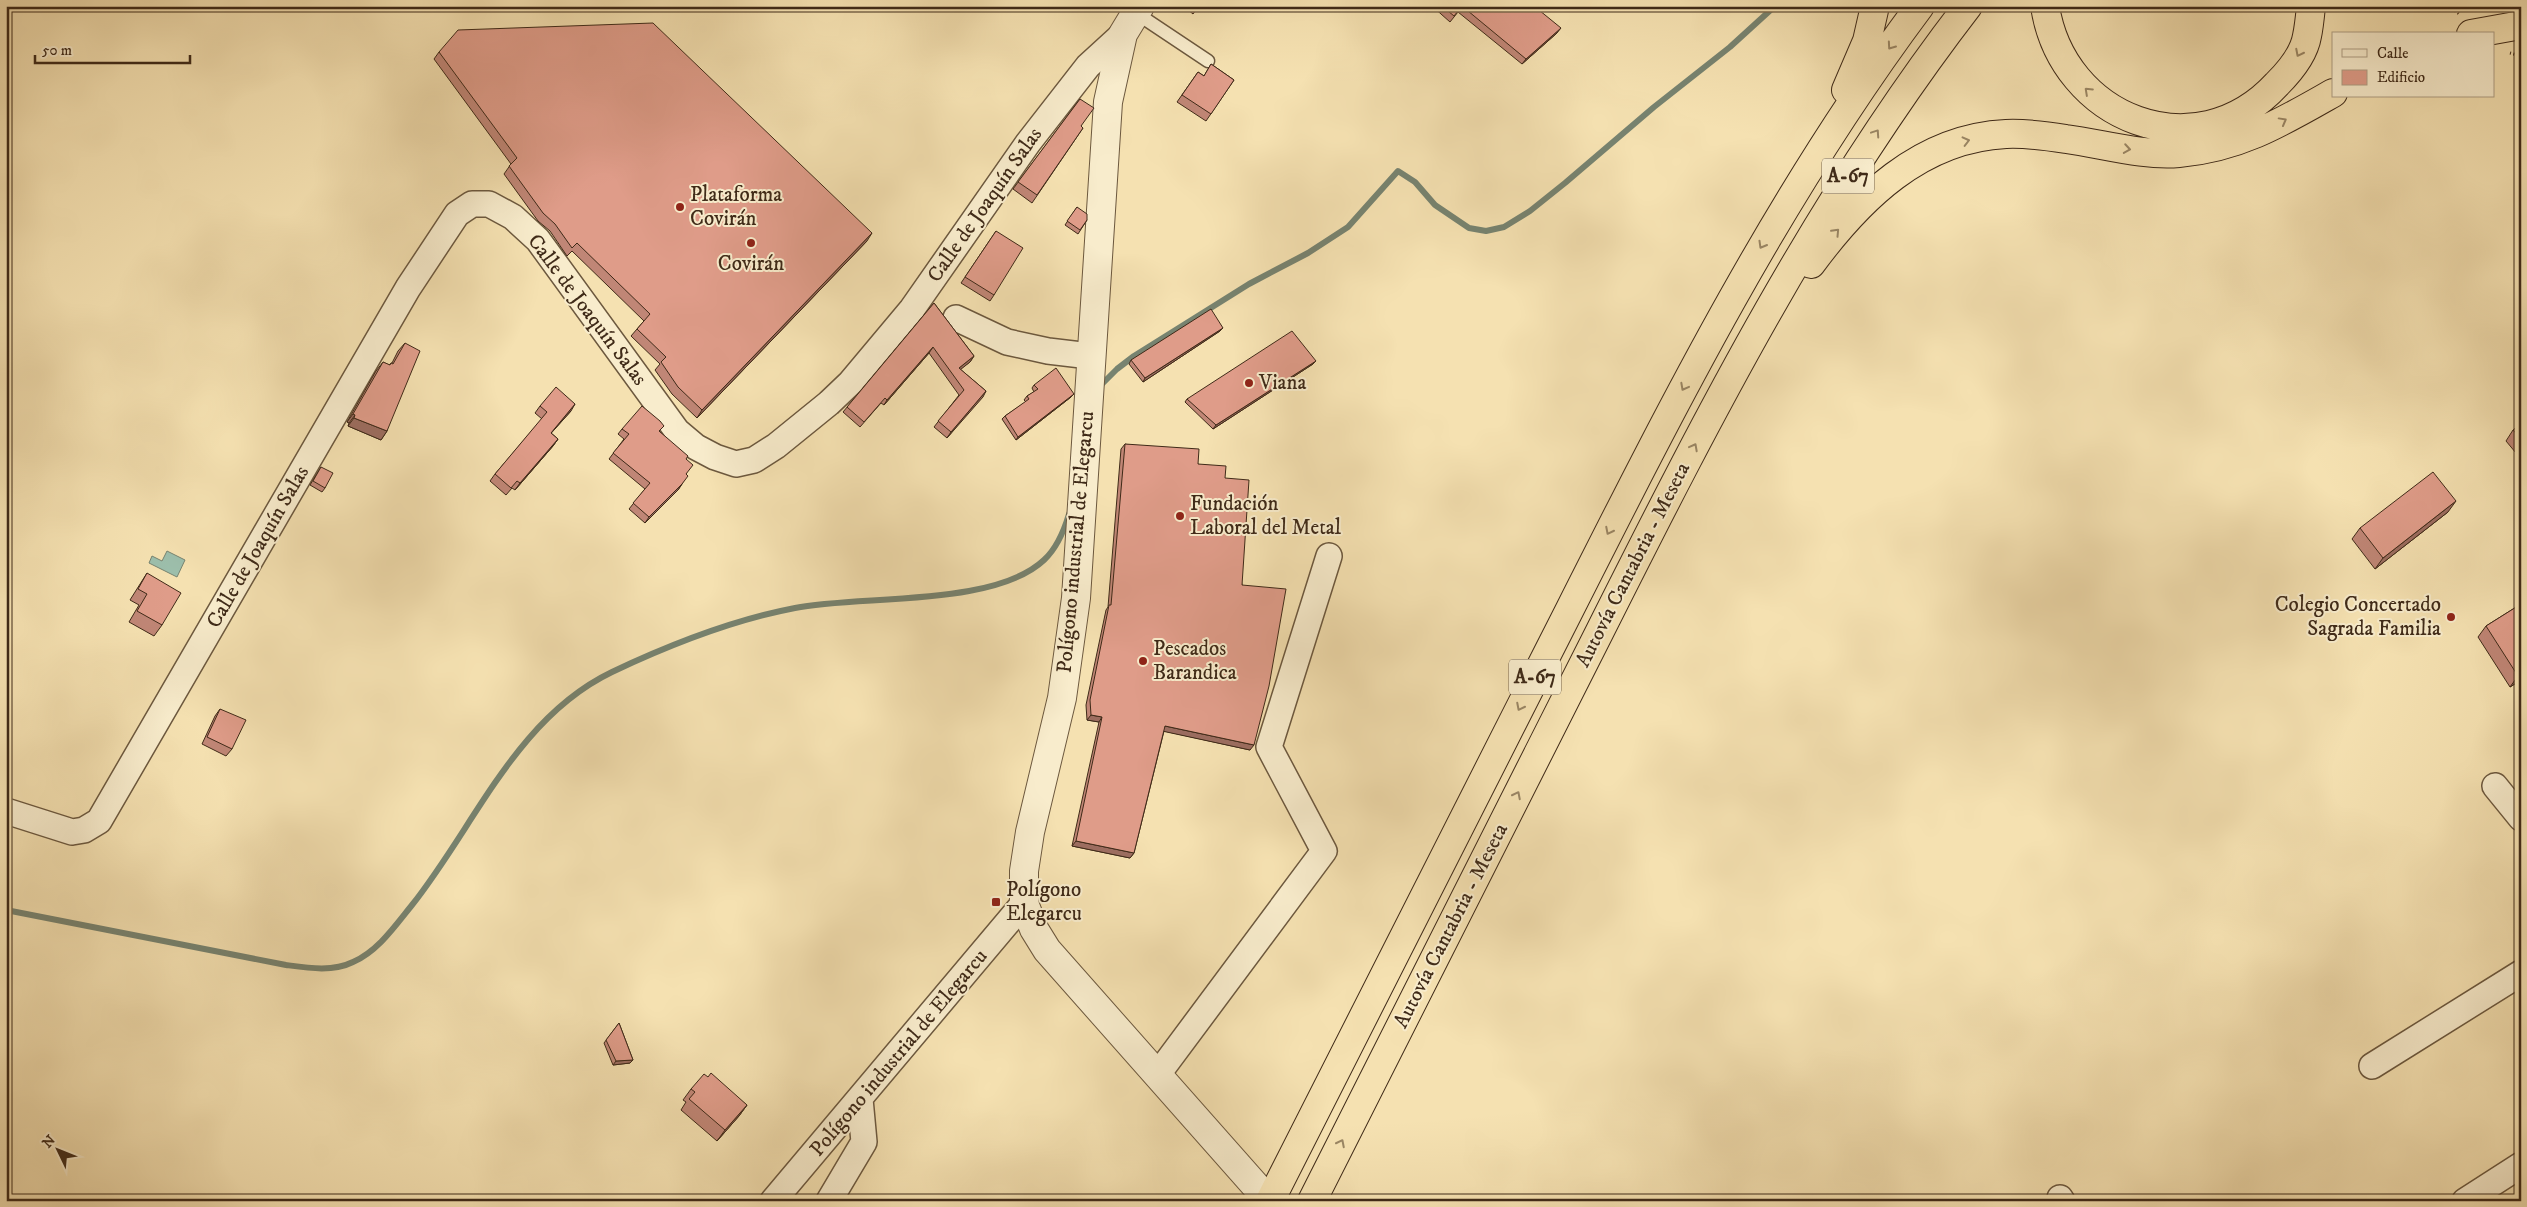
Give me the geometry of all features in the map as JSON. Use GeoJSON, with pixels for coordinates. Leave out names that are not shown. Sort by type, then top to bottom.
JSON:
{"type":"FeatureCollection","features":[{"type":"Feature","properties":{"kind":"highway"},"geometry":{"type":"LineString","coordinates":[[1787,203],[1855,70],[1867,40],[1875,6]]}},
{"type":"Feature","properties":{"kind":"highway","name":"Autovía Cantabria - Meseta"},"geometry":{"type":"LineString","coordinates":[[1270,1201],[1638,472],[1736,291],[1787,203],[1844,114],[1920,6]]}},
{"type":"Feature","properties":{"kind":"highway","name":"Autovía Cantabria - Meseta"},"geometry":{"type":"LineString","coordinates":[[1316,1194],[1660,512],[1742,354],[1849,174],[1908,86],[1968,6]]}},
{"type":"Feature","properties":{"kind":"highway"},"geometry":{"type":"LineString","coordinates":[[2045,6],[2050,32],[2061,57],[2076,78],[2093,96],[2124,116],[2150,125],[2177,128],[2202,126],[2227,119],[2253,106],[2268,94],[2283,78],[2297,58],[2307,37],[2311,6]]}},
{"type":"Feature","properties":{"kind":"highway"},"geometry":{"type":"LineString","coordinates":[[2482,32],[2521,25]]}},
{"type":"Feature","properties":{"kind":"highway"},"geometry":{"type":"LineString","coordinates":[[1742,354],[1828,240],[1870,195],[1900,170],[1932,152],[1971,139],[2006,134],[2052,137],[2164,153],[2206,150],[2245,139],[2332,94]]}},
{"type":"Feature","properties":{"kind":"street"},"geometry":{"type":"LineString","coordinates":[[956,318],[1006,342],[1048,352],[1090,356],[1108,102],[1133,18]]}},
{"type":"Feature","properties":{"kind":"street","name":"Calle de Joaquín Salas"},"geometry":{"type":"LineString","coordinates":[[6,811],[72,832],[84,830],[99,821],[398,305],[457,214],[472,204],[489,204],[513,217],[538,240],[677,431],[696,447],[715,457],[736,464],[754,460],[776,446],[850,383],[912,309],[1028,143],[1088,66],[1133,18]]}},
{"type":"Feature","properties":{"kind":"street","name":"Polígono industrial de Elegarcu"},"geometry":{"type":"LineString","coordinates":[[1090,356],[1076,598],[1062,698],[1030,832],[1024,871],[1024,903],[1034,929],[1047,950],[1270,1201]]}},
{"type":"Feature","properties":{"kind":"street"},"geometry":{"type":"LineString","coordinates":[[1158,1074],[1324,851],[1268,747],[1329,556]]}},
{"type":"Feature","properties":{"kind":"street"},"geometry":{"type":"LineString","coordinates":[[2495,786],[2521,818]]}},
{"type":"Feature","properties":{"kind":"street","name":"Polígono industrial de Elegarcu"},"geometry":{"type":"LineString","coordinates":[[773,1201],[1024,903]]}},
{"type":"Feature","properties":{"kind":"street"},"geometry":{"type":"LineString","coordinates":[[2372,1066],[2521,973]]}},
{"type":"Feature","properties":{"kind":"street","name":"Polígono industrial de Elegarcu"},"geometry":{"type":"LineString","coordinates":[[829,1201],[864,1142],[860,1099]]}},
{"type":"Feature","properties":{"kind":"street"},"geometry":{"type":"LineString","coordinates":[[2465,1201],[2521,1165]]}},
{"type":"Feature","properties":{"kind":"lane"},"geometry":{"type":"LineString","coordinates":[[1133,18],[1208,61]]}},
{"type":"Feature","properties":{"kind":"shaded area"},"geometry":{"type":"Polygon","coordinates":[[[167,551],[185,560],[177,577],[149,563],[152,556],[162,561],[167,551]]]}},
{"type":"Feature","properties":{"kind":"building"},"geometry":{"type":"Polygon","coordinates":[[[1442,6],[1462,6],[1454,16],[1442,6]]]}},
{"type":"Feature","properties":{"kind":"building"},"geometry":{"type":"Polygon","coordinates":[[[1462,6],[1534,6],[1561,28],[1526,59],[1462,6]]]}},
{"type":"Feature","properties":{"kind":"building","name":"Plataforma Covirán"},"geometry":{"type":"Polygon","coordinates":[[[653,23],[872,233],[702,410],[678,387],[661,362],[666,357],[637,329],[650,314],[577,243],[572,248],[555,224],[543,213],[509,166],[517,158],[439,52],[458,30],[653,23]]]}},
{"type":"Feature","properties":{"kind":"building"},"geometry":{"type":"Polygon","coordinates":[[[1211,64],[1234,80],[1211,114],[1182,95],[1198,72],[1204,76],[1211,64]]]}},
{"type":"Feature","properties":{"kind":"building"},"geometry":{"type":"Polygon","coordinates":[[[1080,99],[1094,108],[1081,126],[1083,128],[1037,195],[1018,182],[1080,99]]]}},
{"type":"Feature","properties":{"kind":"building"},"geometry":{"type":"Polygon","coordinates":[[[1077,207],[1087,214],[1087,220],[1080,230],[1067,221],[1077,207]]]}},
{"type":"Feature","properties":{"kind":"building"},"geometry":{"type":"Polygon","coordinates":[[[996,231],[1023,248],[994,295],[965,277],[996,231]]]}},
{"type":"Feature","properties":{"kind":"building"},"geometry":{"type":"Polygon","coordinates":[[[934,303],[974,356],[959,368],[986,391],[951,432],[938,421],[964,390],[933,347],[887,400],[885,398],[864,422],[847,407],[934,303]]]}},
{"type":"Feature","properties":{"kind":"building"},"geometry":{"type":"Polygon","coordinates":[[[1211,309],[1223,328],[1145,378],[1131,360],[1211,309]]]}},
{"type":"Feature","properties":{"kind":"building","name":"Viana"},"geometry":{"type":"Polygon","coordinates":[[[1292,331],[1316,361],[1216,425],[1187,399],[1292,331]]]}},
{"type":"Feature","properties":{"kind":"building"},"geometry":{"type":"Polygon","coordinates":[[[405,343],[420,351],[387,431],[354,418],[355,415],[353,414],[383,362],[390,365],[391,363],[393,364],[405,343]]]}},
{"type":"Feature","properties":{"kind":"building"},"geometry":{"type":"Polygon","coordinates":[[[1056,368],[1074,394],[1018,437],[1005,416],[1029,399],[1027,396],[1038,389],[1034,385],[1056,368]]]}},
{"type":"Feature","properties":{"kind":"building"},"geometry":{"type":"Polygon","coordinates":[[[556,387],[575,404],[551,433],[558,439],[520,483],[517,481],[511,488],[495,474],[547,412],[540,406],[556,387]]]}},
{"type":"Feature","properties":{"kind":"building"},"geometry":{"type":"Polygon","coordinates":[[[642,406],[660,421],[664,426],[659,431],[688,456],[686,459],[693,465],[686,474],[688,476],[682,484],[649,517],[633,503],[650,483],[613,453],[629,434],[622,429],[642,406]]]}},
{"type":"Feature","properties":{"kind":"building"},"geometry":{"type":"Polygon","coordinates":[[[2521,424],[2521,439],[2513,430],[2521,424]]]}},
{"type":"Feature","properties":{"kind":"building"},"geometry":{"type":"Polygon","coordinates":[[[1125,444],[1199,449],[1198,464],[1226,466],[1225,478],[1249,480],[1242,585],[1286,589],[1269,686],[1254,745],[1165,726],[1134,853],[1076,841],[1102,717],[1091,715],[1090,700],[1109,605],[1111,605],[1125,444]]]}},
{"type":"Feature","properties":{"kind":"building"},"geometry":{"type":"Polygon","coordinates":[[[321,467],[333,473],[325,488],[313,481],[321,467]]]}},
{"type":"Feature","properties":{"kind":"building"},"geometry":{"type":"Polygon","coordinates":[[[2433,472],[2456,501],[2383,558],[2360,528],[2433,472]]]}},
{"type":"Feature","properties":{"kind":"building"},"geometry":{"type":"Polygon","coordinates":[[[147,573],[181,593],[162,625],[137,611],[147,594],[138,589],[147,573]]]}},
{"type":"Feature","properties":{"kind":"building"},"geometry":{"type":"Polygon","coordinates":[[[2521,604],[2521,674],[2518,676],[2486,626],[2521,604]]]}},
{"type":"Feature","properties":{"kind":"building"},"geometry":{"type":"Polygon","coordinates":[[[220,709],[246,720],[232,749],[207,737],[220,709]]]}},
{"type":"Feature","properties":{"kind":"building"},"geometry":{"type":"Polygon","coordinates":[[[619,1023],[633,1060],[616,1061],[606,1040],[619,1023]]]}},
{"type":"Feature","properties":{"kind":"building"},"geometry":{"type":"Polygon","coordinates":[[[711,1073],[747,1105],[725,1130],[689,1099],[695,1092],[691,1089],[704,1074],[708,1077],[711,1073]]]}},
{"type":"Feature","properties":{"kind":"waterway"},"geometry":{"type":"LineString","coordinates":[[1100,386],[1134,356],[1249,284],[1308,253],[1348,227],[1398,171],[1415,182],[1435,205],[1469,228],[1486,231],[1504,227],[1530,211],[1565,183],[1654,107],[1730,47],[1775,6]]}},
{"type":"Feature","properties":{"kind":"waterway"},"geometry":{"type":"LineString","coordinates":[[6,910],[286,965],[320,968],[345,965],[362,957],[378,945],[392,929],[435,874],[500,776],[523,745],[549,717],[578,692],[612,672],[656,652],[724,626],[771,613],[823,604],[926,597],[993,586],[1022,575],[1044,560],[1060,539],[1069,514]]}},
{"type":"Feature","properties":{"kind":"place","name":"Plataforma Covirán"},"geometry":{"type":"Point","coordinates":[680,207]}},
{"type":"Feature","properties":{"kind":"place","name":"Covirán"},"geometry":{"type":"Point","coordinates":[751,243]}},
{"type":"Feature","properties":{"kind":"place","name":"Viana"},"geometry":{"type":"Point","coordinates":[1249,383]}},
{"type":"Feature","properties":{"kind":"place","name":"Fundación Laboral del Metal"},"geometry":{"type":"Point","coordinates":[1180,516]}},
{"type":"Feature","properties":{"kind":"place","name":"Colegio Concertado Sagrada Familia"},"geometry":{"type":"Point","coordinates":[2451,617]}},
{"type":"Feature","properties":{"kind":"place","name":"Pescados Barandica"},"geometry":{"type":"Point","coordinates":[1143,661]}},
{"type":"Feature","properties":{"kind":"place","name":"Polígono Elegarcu"},"geometry":{"type":"Point","coordinates":[996,902]}}]}
